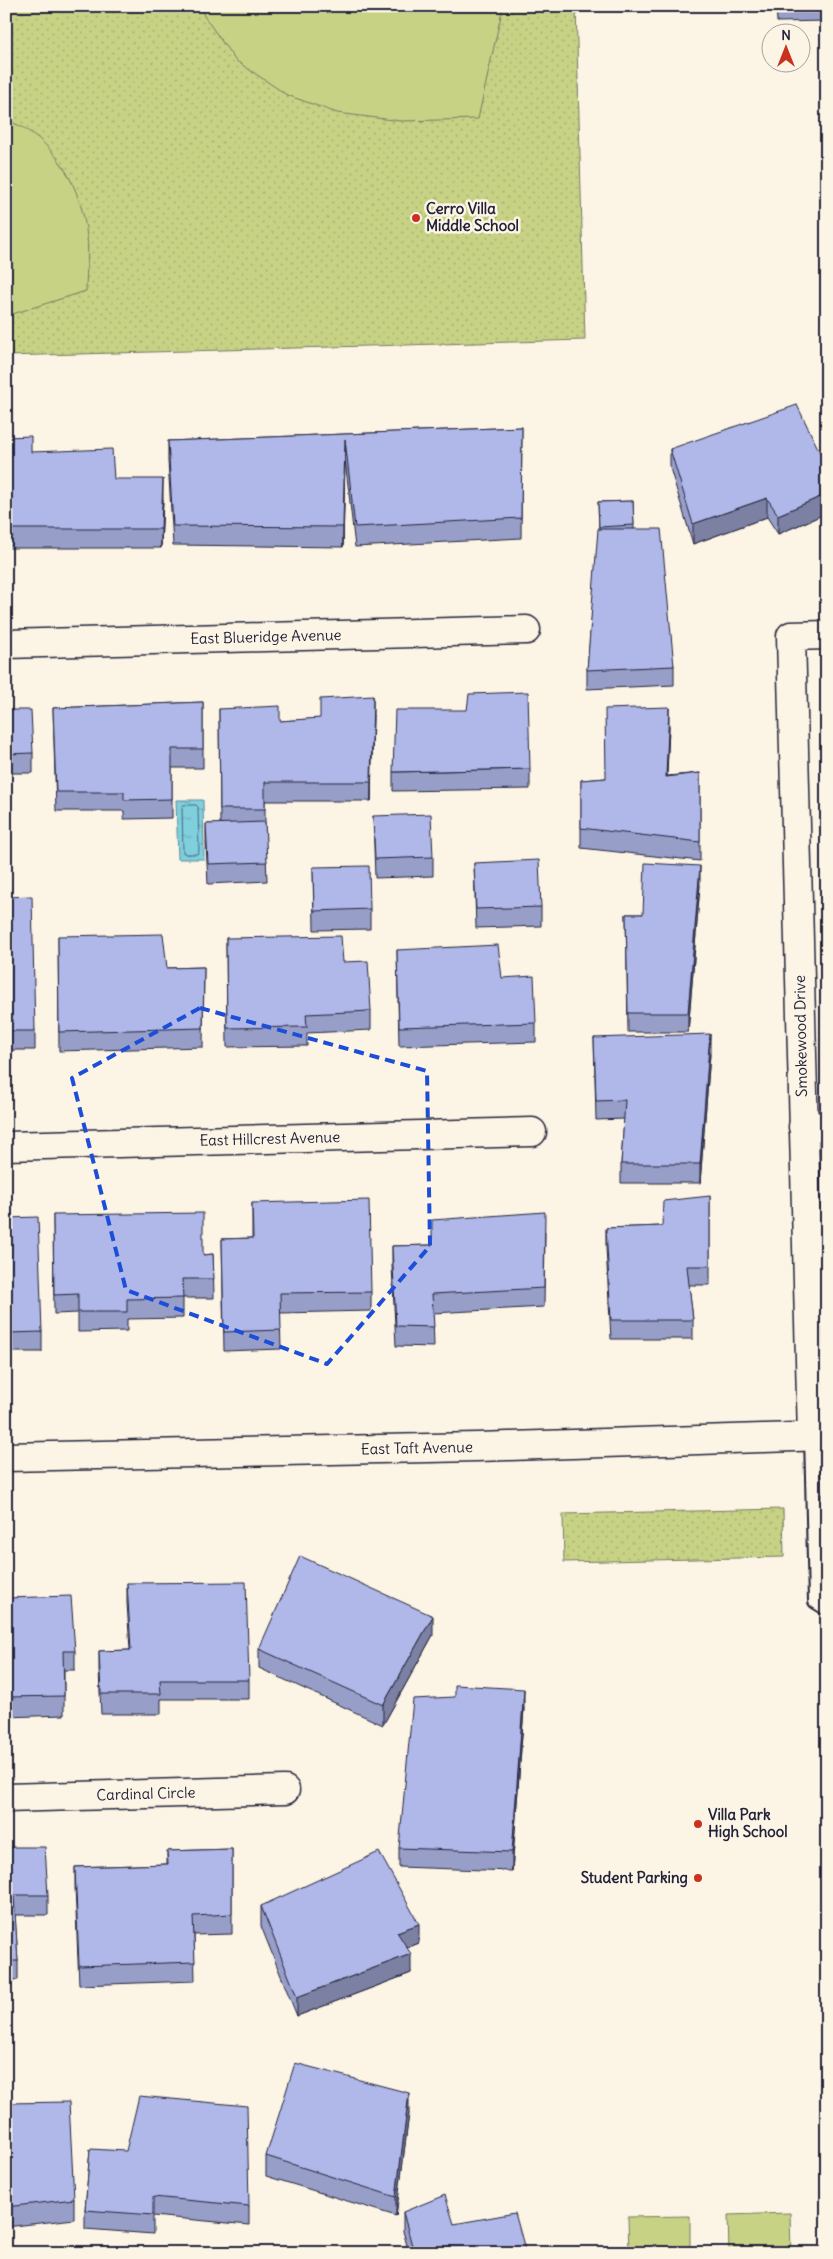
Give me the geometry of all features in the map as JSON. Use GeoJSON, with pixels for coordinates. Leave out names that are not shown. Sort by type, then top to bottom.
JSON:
{"type":"FeatureCollection","features":[{"type":"Feature","properties":{"kind":"street","name":"East Blueridge Avenue"},"geometry":{"type":"LineString","coordinates":[[6,644],[526,630]]}},
{"type":"Feature","properties":{"kind":"street","name":"Smokewood Drive"},"geometry":{"type":"LineString","coordinates":[[819,1436],[815,1126],[791,636],[827,635]]}},
{"type":"Feature","properties":{"kind":"street","name":"East Hillcrest Avenue"},"geometry":{"type":"LineString","coordinates":[[6,1146],[532,1132]]}},
{"type":"Feature","properties":{"kind":"street","name":"East Taft Avenue"},"geometry":{"type":"LineString","coordinates":[[6,1457],[478,1447],[819,1436]]}},
{"type":"Feature","properties":{"kind":"street","name":"Cardinal Circle"},"geometry":{"type":"LineString","coordinates":[[6,1798],[285,1790]]}},
{"type":"Feature","properties":{"kind":"lane"},"geometry":{"type":"LineString","coordinates":[[819,1436],[816,1602],[827,1608]]}},
{"type":"Feature","properties":{"kind":"highlighted area"},"geometry":{"type":"Polygon","coordinates":[[[200,1008],[427,1071],[430,1246],[327,1364],[126,1290],[72,1078],[200,1008]]]}},
{"type":"Feature","properties":{"kind":"green space","name":"Cerro Villa Middle School"},"geometry":{"type":"Polygon","coordinates":[[[6,6],[576,6],[585,340],[6,356],[6,6]]]}},
{"type":"Feature","properties":{"kind":"green space"},"geometry":{"type":"Polygon","coordinates":[[[201,6],[503,6],[478,119],[401,121],[337,113],[287,95],[235,60],[204,16],[201,6]]]}},
{"type":"Feature","properties":{"kind":"green space"},"geometry":{"type":"Polygon","coordinates":[[[6,120],[23,128],[39,139],[63,166],[79,200],[84,219],[88,250],[86,291],[6,316],[6,120]]]}},
{"type":"Feature","properties":{"kind":"green space"},"geometry":{"type":"Polygon","coordinates":[[[783,1509],[784,1557],[564,1562],[563,1514],[783,1509]]]}},
{"type":"Feature","properties":{"kind":"green space"},"geometry":{"type":"Polygon","coordinates":[[[790,2213],[791,2253],[729,2253],[728,2215],[790,2213]]]}},
{"type":"Feature","properties":{"kind":"green space"},"geometry":{"type":"Polygon","coordinates":[[[690,2216],[690,2253],[629,2253],[628,2217],[690,2216]]]}},
{"type":"Feature","properties":{"kind":"water"},"geometry":{"type":"Polygon","coordinates":[[[176,800],[203,800],[204,859],[178,859],[176,800]]]}},
{"type":"Feature","properties":{"kind":"building"},"geometry":{"type":"Polygon","coordinates":[[[776,6],[827,6],[827,11],[777,12],[776,6]]]}},
{"type":"Feature","properties":{"kind":"building"},"geometry":{"type":"Polygon","coordinates":[[[797,405],[827,467],[827,494],[778,515],[767,498],[693,524],[670,449],[797,405]]]}},
{"type":"Feature","properties":{"kind":"building"},"geometry":{"type":"Polygon","coordinates":[[[522,427],[521,518],[355,527],[345,439],[343,527],[173,526],[168,441],[522,427]]]}},
{"type":"Feature","properties":{"kind":"building"},"geometry":{"type":"Polygon","coordinates":[[[31,436],[31,452],[112,449],[114,479],[163,479],[161,529],[6,529],[6,437],[31,436]]]}},
{"type":"Feature","properties":{"kind":"building"},"geometry":{"type":"Polygon","coordinates":[[[633,501],[634,525],[599,527],[598,502],[633,501]]]}},
{"type":"Feature","properties":{"kind":"building"},"geometry":{"type":"Polygon","coordinates":[[[598,529],[661,529],[674,666],[587,670],[598,529]]]}},
{"type":"Feature","properties":{"kind":"building"},"geometry":{"type":"Polygon","coordinates":[[[528,692],[530,769],[393,772],[395,710],[467,710],[469,694],[528,692]]]}},
{"type":"Feature","properties":{"kind":"building"},"geometry":{"type":"Polygon","coordinates":[[[373,696],[371,782],[265,782],[265,809],[220,809],[219,709],[280,706],[280,721],[320,718],[320,699],[373,696]]]}},
{"type":"Feature","properties":{"kind":"building"},"geometry":{"type":"Polygon","coordinates":[[[203,702],[203,749],[172,749],[172,799],[124,800],[124,792],[56,792],[53,708],[203,702]]]}},
{"type":"Feature","properties":{"kind":"building"},"geometry":{"type":"Polygon","coordinates":[[[669,707],[666,777],[700,773],[700,842],[581,828],[581,780],[606,778],[605,709],[669,707]]]}},
{"type":"Feature","properties":{"kind":"building"},"geometry":{"type":"Polygon","coordinates":[[[6,710],[31,710],[33,753],[6,754],[6,710]]]}},
{"type":"Feature","properties":{"kind":"building"},"geometry":{"type":"Polygon","coordinates":[[[431,814],[433,857],[375,859],[373,816],[431,814]]]}},
{"type":"Feature","properties":{"kind":"building"},"geometry":{"type":"Polygon","coordinates":[[[265,822],[267,862],[208,864],[206,824],[265,822]]]}},
{"type":"Feature","properties":{"kind":"building"},"geometry":{"type":"Polygon","coordinates":[[[539,860],[541,907],[476,909],[474,863],[539,860]]]}},
{"type":"Feature","properties":{"kind":"building"},"geometry":{"type":"Polygon","coordinates":[[[645,863],[700,866],[688,1013],[628,1013],[626,914],[643,914],[645,863]]]}},
{"type":"Feature","properties":{"kind":"building"},"geometry":{"type":"Polygon","coordinates":[[[369,866],[370,909],[314,911],[313,867],[369,866]]]}},
{"type":"Feature","properties":{"kind":"building"},"geometry":{"type":"Polygon","coordinates":[[[32,896],[35,1031],[6,1031],[6,897],[32,896]]]}},
{"type":"Feature","properties":{"kind":"building"},"geometry":{"type":"Polygon","coordinates":[[[163,934],[167,968],[204,967],[203,1028],[59,1032],[58,936],[163,934]]]}},
{"type":"Feature","properties":{"kind":"building"},"geometry":{"type":"Polygon","coordinates":[[[341,936],[343,962],[368,961],[371,1011],[306,1014],[307,1027],[227,1028],[226,938],[341,936]]]}},
{"type":"Feature","properties":{"kind":"building"},"geometry":{"type":"Polygon","coordinates":[[[498,945],[502,978],[534,976],[536,1023],[399,1027],[397,950],[498,945]]]}},
{"type":"Feature","properties":{"kind":"building"},"geometry":{"type":"Polygon","coordinates":[[[710,1034],[700,1164],[621,1164],[625,1100],[596,1101],[594,1038],[710,1034]]]}},
{"type":"Feature","properties":{"kind":"building"},"geometry":{"type":"Polygon","coordinates":[[[710,1196],[710,1266],[687,1266],[693,1320],[611,1320],[606,1228],[662,1226],[663,1201],[710,1196]]]}},
{"type":"Feature","properties":{"kind":"building"},"geometry":{"type":"Polygon","coordinates":[[[369,1200],[371,1292],[280,1293],[281,1330],[224,1332],[222,1239],[253,1238],[252,1203],[369,1200]]]}},
{"type":"Feature","properties":{"kind":"building"},"geometry":{"type":"Polygon","coordinates":[[[545,1212],[544,1288],[432,1294],[434,1327],[396,1326],[392,1246],[432,1245],[432,1220],[545,1212]]]}},
{"type":"Feature","properties":{"kind":"building"},"geometry":{"type":"Polygon","coordinates":[[[203,1213],[203,1255],[213,1254],[214,1279],[182,1279],[183,1298],[127,1299],[127,1312],[78,1312],[78,1294],[54,1295],[53,1215],[203,1213]]]}},
{"type":"Feature","properties":{"kind":"building"},"geometry":{"type":"Polygon","coordinates":[[[38,1217],[42,1332],[9,1333],[8,1310],[6,1310],[6,1218],[38,1217]]]}},
{"type":"Feature","properties":{"kind":"building"},"geometry":{"type":"Polygon","coordinates":[[[300,1556],[433,1616],[383,1705],[259,1649],[300,1556]]]}},
{"type":"Feature","properties":{"kind":"building"},"geometry":{"type":"Polygon","coordinates":[[[246,1582],[249,1680],[160,1680],[161,1694],[101,1694],[99,1651],[131,1650],[127,1583],[246,1582]]]}},
{"type":"Feature","properties":{"kind":"building"},"geometry":{"type":"Polygon","coordinates":[[[71,1596],[75,1651],[63,1651],[64,1696],[6,1697],[6,1598],[71,1596]]]}},
{"type":"Feature","properties":{"kind":"building"},"geometry":{"type":"Polygon","coordinates":[[[455,1685],[524,1689],[512,1852],[399,1848],[413,1699],[455,1697],[455,1685]]]}},
{"type":"Feature","properties":{"kind":"building"},"geometry":{"type":"Polygon","coordinates":[[[822,1791],[827,1791],[827,1857],[823,1857],[822,1791]]]}},
{"type":"Feature","properties":{"kind":"building"},"geometry":{"type":"Polygon","coordinates":[[[6,1847],[45,1847],[48,1895],[14,1895],[18,1961],[6,1961],[6,1847]]]}},
{"type":"Feature","properties":{"kind":"building"},"geometry":{"type":"Polygon","coordinates":[[[232,1849],[232,1914],[193,1916],[195,1962],[79,1966],[75,1867],[168,1864],[167,1851],[232,1849]]]}},
{"type":"Feature","properties":{"kind":"building"},"geometry":{"type":"Polygon","coordinates":[[[379,1852],[419,1924],[397,1932],[411,1954],[297,1997],[261,1906],[379,1852]]]}},
{"type":"Feature","properties":{"kind":"building"},"geometry":{"type":"Polygon","coordinates":[[[825,1911],[827,1911],[827,1972],[825,1911]]]}},
{"type":"Feature","properties":{"kind":"building"},"geometry":{"type":"Polygon","coordinates":[[[295,2063],[409,2093],[396,2197],[266,2156],[295,2063]]]}},
{"type":"Feature","properties":{"kind":"building"},"geometry":{"type":"Polygon","coordinates":[[[139,2096],[247,2106],[249,2206],[153,2197],[153,2215],[85,2210],[90,2149],[126,2151],[139,2096]]]}},
{"type":"Feature","properties":{"kind":"building"},"geometry":{"type":"Polygon","coordinates":[[[69,2102],[74,2199],[6,2207],[6,2103],[69,2102]]]}},
{"type":"Feature","properties":{"kind":"building"},"geometry":{"type":"Polygon","coordinates":[[[445,2195],[454,2224],[515,2213],[526,2253],[414,2253],[403,2212],[445,2195]]]}},
{"type":"Feature","properties":{"kind":"place","name":"Cerro Villa Middle School"},"geometry":{"type":"Point","coordinates":[416,218]}},
{"type":"Feature","properties":{"kind":"place","name":"Villa Park High School"},"geometry":{"type":"Point","coordinates":[698,1824]}},
{"type":"Feature","properties":{"kind":"place","name":"Student Parking"},"geometry":{"type":"Point","coordinates":[698,1878]}}]}
